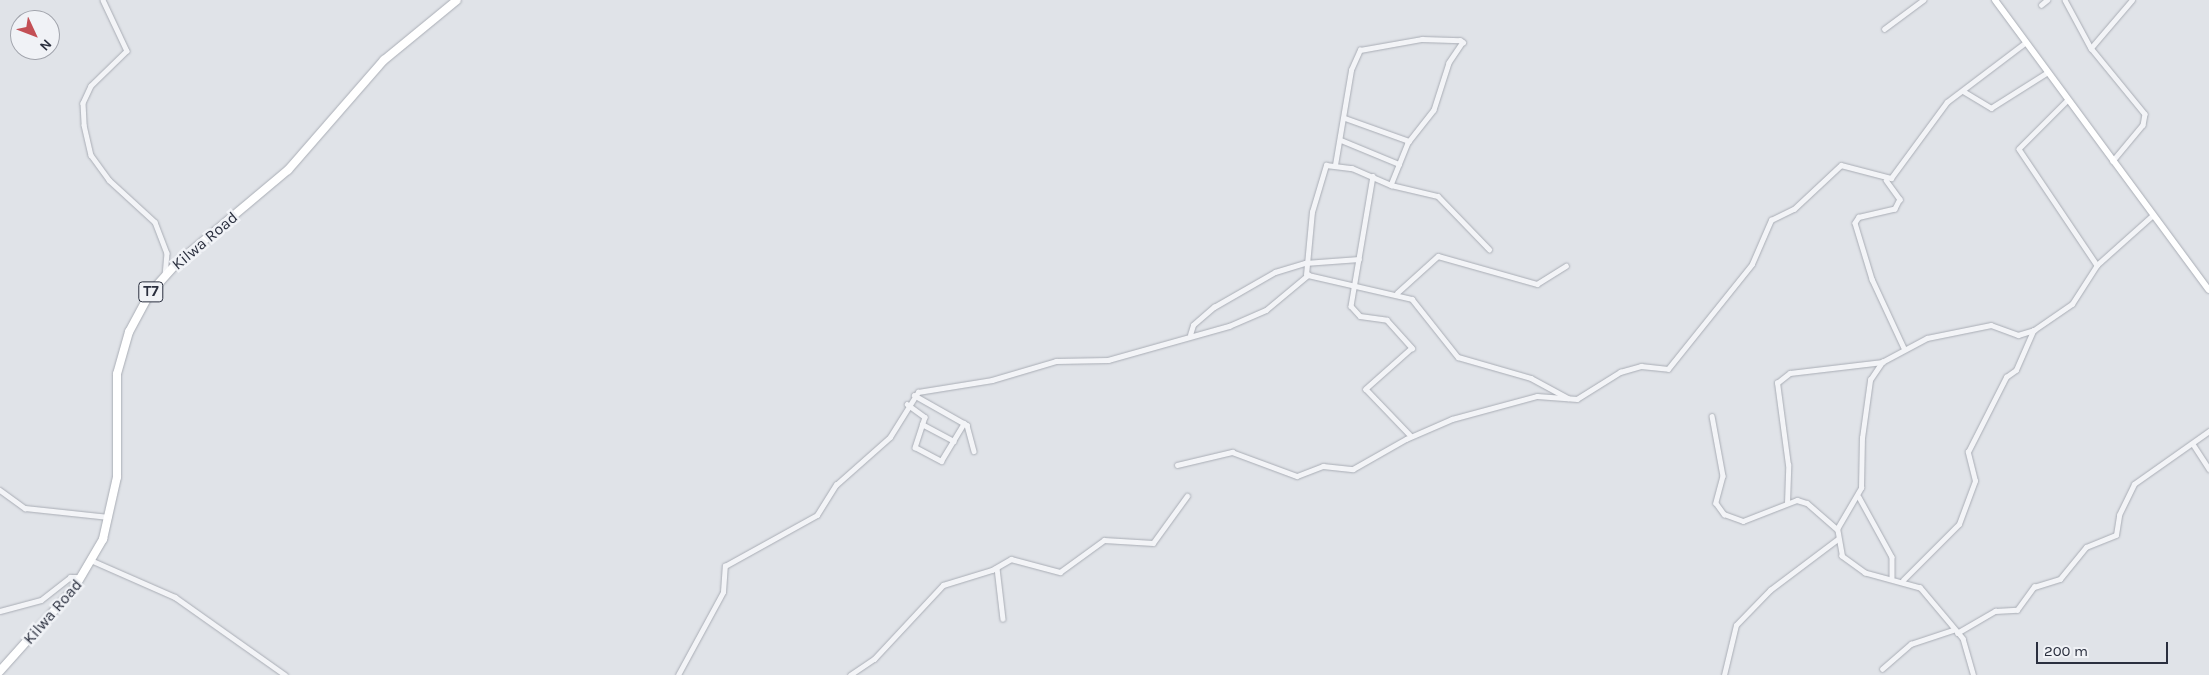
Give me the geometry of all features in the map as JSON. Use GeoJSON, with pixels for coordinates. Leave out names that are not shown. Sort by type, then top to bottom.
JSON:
{"type":"FeatureCollection","features":[{"type":"Feature","properties":{"kind":"highway","name":"Kilwa Road"},"geometry":{"type":"LineString","coordinates":[[0,671],[83,578],[94,561],[110,517],[117,477],[117,374],[140,308],[165,275],[288,170],[380,64],[457,0]]}},
{"type":"Feature","properties":{"kind":"main road"},"geometry":{"type":"LineString","coordinates":[[1995,0],[2209,290]]}},
{"type":"Feature","properties":{"kind":"street"},"geometry":{"type":"LineString","coordinates":[[103,0],[126,51],[92,86],[83,104],[84,125],[91,155],[109,180],[155,222],[167,253],[165,275]]}},
{"type":"Feature","properties":{"kind":"street"},"geometry":{"type":"LineString","coordinates":[[1884,29],[1923,0]]}},
{"type":"Feature","properties":{"kind":"street"},"geometry":{"type":"LineString","coordinates":[[2041,5],[2047,0]]}},
{"type":"Feature","properties":{"kind":"street"},"geometry":{"type":"LineString","coordinates":[[2065,0],[2091,48],[2146,117],[2113,161]]}},
{"type":"Feature","properties":{"kind":"street"},"geometry":{"type":"LineString","coordinates":[[2091,48],[2132,0]]}},
{"type":"Feature","properties":{"kind":"street"},"geometry":{"type":"LineString","coordinates":[[1335,165],[1346,118],[1351,70],[1361,49],[1422,38],[1463,42],[1449,63],[1434,110],[1409,141],[1391,185]]}},
{"type":"Feature","properties":{"kind":"street"},"geometry":{"type":"LineString","coordinates":[[1886,180],[1898,172],[1942,108],[2026,42]]}},
{"type":"Feature","properties":{"kind":"street"},"geometry":{"type":"LineString","coordinates":[[1963,91],[1992,108],[2048,72]]}},
{"type":"Feature","properties":{"kind":"street"},"geometry":{"type":"LineString","coordinates":[[2068,100],[2019,149],[2097,265]]}},
{"type":"Feature","properties":{"kind":"street"},"geometry":{"type":"LineString","coordinates":[[1346,118],[1409,141]]}},
{"type":"Feature","properties":{"kind":"street"},"geometry":{"type":"LineString","coordinates":[[1341,140],[1399,164]]}},
{"type":"Feature","properties":{"kind":"street"},"geometry":{"type":"LineString","coordinates":[[1306,275],[1305,263],[1324,166],[1335,165],[1373,176],[1391,185],[1440,197],[1489,249]]}},
{"type":"Feature","properties":{"kind":"street"},"geometry":{"type":"LineString","coordinates":[[1177,465],[1238,453],[1298,476],[1323,466],[1350,469],[1364,466],[1411,436],[1526,398],[1586,396],[1620,372],[1673,366],[1752,264],[1766,225],[1794,209],[1841,165],[1886,180],[1900,199],[1895,209],[1859,217],[1855,223],[1872,279],[1904,348]]}},
{"type":"Feature","properties":{"kind":"street"},"geometry":{"type":"LineString","coordinates":[[1373,176],[1359,259],[1353,312],[1386,320],[1412,350],[1366,389],[1411,436]]}},
{"type":"Feature","properties":{"kind":"street"},"geometry":{"type":"LineString","coordinates":[[1972,675],[1968,648],[1920,588],[1904,580],[1870,575],[1851,566],[1844,559],[1837,529],[1859,497],[1864,477],[1865,405],[1870,380],[1882,362],[1904,348],[1934,336],[1991,325],[2018,335],[2034,330],[2082,293],[2097,265],[2153,215]]}},
{"type":"Feature","properties":{"kind":"street"},"geometry":{"type":"LineString","coordinates":[[1397,293],[1439,256],[1537,284],[1566,266]]}},
{"type":"Feature","properties":{"kind":"street"},"geometry":{"type":"LineString","coordinates":[[1190,334],[1199,319],[1248,285],[1305,263],[1359,259]]}},
{"type":"Feature","properties":{"kind":"street"},"geometry":{"type":"LineString","coordinates":[[1306,275],[1397,293],[1415,301],[1432,330],[1458,357],[1531,378],[1568,398]]}},
{"type":"Feature","properties":{"kind":"street"},"geometry":{"type":"LineString","coordinates":[[678,675],[723,592],[725,566],[817,515],[836,485],[890,437],[914,394],[992,380],[1056,361],[1108,360],[1262,312],[1306,275]]}},
{"type":"Feature","properties":{"kind":"street"},"geometry":{"type":"LineString","coordinates":[[1904,580],[1959,524],[1974,481],[1968,458],[1971,444],[2006,377],[2016,370],[2034,330]]}},
{"type":"Feature","properties":{"kind":"street"},"geometry":{"type":"LineString","coordinates":[[1787,503],[1788,465],[1777,383],[1790,373],[1882,362]]}},
{"type":"Feature","properties":{"kind":"street"},"geometry":{"type":"LineString","coordinates":[[914,394],[971,429],[974,451]]}},
{"type":"Feature","properties":{"kind":"street"},"geometry":{"type":"LineString","coordinates":[[907,404],[925,417],[915,447],[935,458],[944,460],[964,423]]}},
{"type":"Feature","properties":{"kind":"street"},"geometry":{"type":"LineString","coordinates":[[1712,416],[1723,464],[1717,507],[1736,521],[1787,503],[1807,503],[1837,529]]}},
{"type":"Feature","properties":{"kind":"street"},"geometry":{"type":"LineString","coordinates":[[922,424],[954,441]]}},
{"type":"Feature","properties":{"kind":"street"},"geometry":{"type":"LineString","coordinates":[[1882,669],[1911,644],[1955,632],[1995,611],[2017,610],[2034,588],[2060,579],[2086,547],[2116,535],[2119,515],[2134,484],[2209,431]]}},
{"type":"Feature","properties":{"kind":"street"},"geometry":{"type":"LineString","coordinates":[[2193,444],[2209,469]]}},
{"type":"Feature","properties":{"kind":"street"},"geometry":{"type":"LineString","coordinates":[[0,490],[25,508],[110,517]]}},
{"type":"Feature","properties":{"kind":"street"},"geometry":{"type":"LineString","coordinates":[[850,675],[874,659],[939,587],[997,568],[1013,558],[1060,572],[1104,540],[1153,543],[1187,496]]}},
{"type":"Feature","properties":{"kind":"street"},"geometry":{"type":"LineString","coordinates":[[1859,497],[1892,557],[1892,577]]}},
{"type":"Feature","properties":{"kind":"street"},"geometry":{"type":"LineString","coordinates":[[1724,675],[1728,645],[1736,625],[1770,590],[1838,539]]}},
{"type":"Feature","properties":{"kind":"street"},"geometry":{"type":"LineString","coordinates":[[94,561],[175,597],[285,675]]}},
{"type":"Feature","properties":{"kind":"street"},"geometry":{"type":"LineString","coordinates":[[997,568],[1002,619]]}},
{"type":"Feature","properties":{"kind":"street"},"geometry":{"type":"LineString","coordinates":[[0,610],[41,600],[72,576],[83,578]]}}]}
